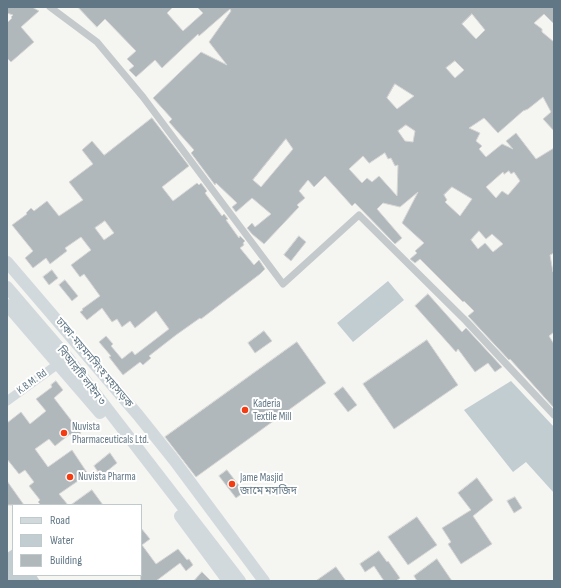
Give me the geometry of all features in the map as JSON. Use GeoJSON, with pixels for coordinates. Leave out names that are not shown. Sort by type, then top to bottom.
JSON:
{"type":"FeatureCollection","features":[{"type":"Feature","properties":{"kind":"highway","name":"ঢাকা-ময়মনসিংহ মহাসড়ক"},"geometry":{"type":"LineString","coordinates":[[7,262],[138,416],[179,467],[264,581]]}},
{"type":"Feature","properties":{"kind":"highway","name":"বিআরটি লাইন ৩"},"geometry":{"type":"LineString","coordinates":[[7,287],[68,358],[240,581]]}},
{"type":"Feature","properties":{"kind":"highway"},"geometry":{"type":"LineString","coordinates":[[7,305],[136,456],[228,581]]}},
{"type":"Feature","properties":{"kind":"street"},"geometry":{"type":"LineString","coordinates":[[50,7],[97,42],[144,96],[283,284],[359,215],[466,321],[554,415]]}},
{"type":"Feature","properties":{"kind":"street","name":"K.B.M. Rd"},"geometry":{"type":"LineString","coordinates":[[7,401],[58,364]]}},
{"type":"Feature","properties":{"kind":"water"},"geometry":{"type":"Polygon","coordinates":[[[388,281],[404,300],[353,342],[337,323],[388,281]]]}},
{"type":"Feature","properties":{"kind":"water"},"geometry":{"type":"Polygon","coordinates":[[[511,381],[554,427],[554,493],[526,462],[513,472],[464,410],[511,381]]]}},
{"type":"Feature","properties":{"kind":"water"},"geometry":{"type":"Polygon","coordinates":[[[12,550],[12,576],[37,576],[40,581],[7,581],[7,553],[12,550]]]}},
{"type":"Feature","properties":{"kind":"building"},"geometry":{"type":"Polygon","coordinates":[[[7,7],[32,7],[39,11],[21,27],[34,42],[11,62],[7,58],[7,23],[13,15],[7,13],[7,7]]]}},
{"type":"Feature","properties":{"kind":"building"},"geometry":{"type":"Polygon","coordinates":[[[78,7],[173,7],[167,13],[183,31],[203,13],[197,7],[554,7],[554,24],[544,14],[534,23],[554,42],[554,131],[543,119],[551,112],[543,97],[528,109],[523,111],[498,133],[484,118],[469,128],[480,133],[476,141],[482,146],[479,149],[486,157],[502,144],[513,149],[506,141],[516,133],[536,159],[554,148],[554,253],[550,255],[554,272],[554,332],[549,336],[554,344],[554,408],[510,359],[509,360],[468,316],[474,311],[420,259],[415,263],[410,259],[417,253],[415,251],[424,243],[402,223],[418,192],[400,207],[383,203],[377,209],[402,238],[395,244],[355,203],[352,206],[325,176],[314,187],[308,180],[299,191],[305,198],[297,205],[299,207],[264,244],[247,228],[252,223],[255,227],[271,214],[252,198],[236,212],[232,207],[237,203],[216,183],[215,185],[191,153],[194,150],[169,122],[172,119],[153,98],[201,52],[227,65],[209,42],[231,11],[230,9],[199,36],[198,34],[162,68],[155,60],[136,77],[129,70],[134,66],[127,59],[136,51],[105,19],[97,27],[78,7]],[[472,14],[462,24],[476,39],[485,30],[472,14]],[[455,61],[446,68],[455,78],[464,70],[455,61]],[[395,84],[387,98],[397,109],[414,96],[395,84]],[[406,125],[398,131],[405,141],[413,142],[415,131],[406,125]],[[286,139],[253,180],[261,187],[293,149],[286,139]],[[385,153],[369,163],[363,156],[349,169],[362,183],[367,178],[372,182],[379,176],[397,196],[398,165],[395,166],[391,158],[388,159],[385,153]],[[509,171],[504,174],[503,172],[486,187],[496,198],[502,191],[508,195],[520,181],[514,172],[511,174],[509,171]],[[452,187],[444,195],[447,200],[445,202],[460,216],[472,199],[452,187]],[[479,231],[471,240],[478,249],[485,243],[493,252],[503,244],[492,234],[486,239],[479,231]]]}},
{"type":"Feature","properties":{"kind":"building"},"geometry":{"type":"Polygon","coordinates":[[[152,118],[189,166],[162,187],[173,201],[197,183],[199,185],[201,183],[207,191],[205,193],[222,216],[224,214],[228,219],[226,220],[239,238],[240,236],[245,241],[243,243],[244,245],[240,248],[254,265],[259,260],[265,269],[201,319],[200,318],[176,335],[149,356],[151,358],[143,365],[140,362],[123,375],[109,357],[111,356],[99,342],[106,336],[113,344],[111,346],[122,359],[132,351],[135,355],[169,329],[156,311],[135,328],[130,321],[122,327],[117,319],[112,322],[102,308],[87,320],[80,312],[100,296],[84,274],[80,277],[71,265],[91,250],[81,237],[65,248],[67,251],[50,264],[46,258],[33,268],[25,258],[33,251],[12,225],[27,214],[26,213],[31,208],[34,211],[47,201],[59,216],[83,200],[69,182],[93,164],[82,150],[92,141],[104,155],[152,118]],[[105,221],[95,228],[104,240],[114,233],[105,221]]]}},
{"type":"Feature","properties":{"kind":"building"},"geometry":{"type":"Polygon","coordinates":[[[299,236],[306,242],[291,261],[284,255],[299,236]]]}},
{"type":"Feature","properties":{"kind":"building"},"geometry":{"type":"Polygon","coordinates":[[[52,270],[58,278],[49,285],[43,277],[52,270]]]}},
{"type":"Feature","properties":{"kind":"building"},"geometry":{"type":"Polygon","coordinates":[[[65,280],[78,296],[72,301],[59,285],[65,280]]]}},
{"type":"Feature","properties":{"kind":"building"},"geometry":{"type":"Polygon","coordinates":[[[428,294],[462,332],[466,328],[502,367],[495,372],[488,363],[475,372],[458,349],[456,352],[415,306],[428,294]]]}},
{"type":"Feature","properties":{"kind":"building"},"geometry":{"type":"Polygon","coordinates":[[[264,331],[272,341],[255,353],[248,343],[264,331]]]}},
{"type":"Feature","properties":{"kind":"building"},"geometry":{"type":"Polygon","coordinates":[[[427,340],[458,385],[394,429],[363,384],[427,340]]]}},
{"type":"Feature","properties":{"kind":"building","name":"Kaderia Textile Mill"},"geometry":{"type":"Polygon","coordinates":[[[297,342],[326,383],[196,477],[165,437],[297,342]]]}},
{"type":"Feature","properties":{"kind":"building"},"geometry":{"type":"Polygon","coordinates":[[[56,381],[63,390],[54,398],[81,433],[73,439],[70,434],[55,446],[49,439],[35,449],[48,467],[72,450],[88,474],[59,494],[67,504],[40,504],[38,502],[40,500],[29,486],[34,482],[25,470],[19,474],[7,459],[7,423],[21,412],[30,424],[46,411],[36,399],[52,387],[51,385],[56,381]]]}},
{"type":"Feature","properties":{"kind":"building"},"geometry":{"type":"Polygon","coordinates":[[[343,387],[357,405],[348,412],[334,394],[343,387]]]}},
{"type":"Feature","properties":{"kind":"building"},"geometry":{"type":"Polygon","coordinates":[[[110,453],[117,463],[101,476],[94,466],[110,453]]]}},
{"type":"Feature","properties":{"kind":"building","name":"Jame Masjid জামে মসজিদ"},"geometry":{"type":"Polygon","coordinates":[[[227,470],[244,492],[236,498],[219,476],[227,470]]]}},
{"type":"Feature","properties":{"kind":"building"},"geometry":{"type":"Polygon","coordinates":[[[477,478],[493,500],[473,516],[492,544],[461,564],[448,544],[451,542],[442,528],[471,510],[458,493],[477,478]]]}},
{"type":"Feature","properties":{"kind":"building"},"geometry":{"type":"Polygon","coordinates":[[[7,481],[23,504],[7,505],[7,481]]]}},
{"type":"Feature","properties":{"kind":"building"},"geometry":{"type":"Polygon","coordinates":[[[92,490],[102,504],[72,504],[92,490]]]}},
{"type":"Feature","properties":{"kind":"building"},"geometry":{"type":"Polygon","coordinates":[[[515,497],[522,508],[514,513],[507,501],[515,497]]]}},
{"type":"Feature","properties":{"kind":"building"},"geometry":{"type":"Polygon","coordinates":[[[417,517],[437,545],[408,565],[388,537],[417,517]]]}},
{"type":"Feature","properties":{"kind":"building"},"geometry":{"type":"Polygon","coordinates":[[[142,529],[150,539],[142,545],[142,529]]]}},
{"type":"Feature","properties":{"kind":"building"},"geometry":{"type":"Polygon","coordinates":[[[142,545],[156,564],[178,549],[193,565],[186,571],[180,563],[156,581],[141,581],[142,545]]]}},
{"type":"Feature","properties":{"kind":"building"},"geometry":{"type":"Polygon","coordinates":[[[379,551],[400,578],[396,581],[384,581],[374,566],[365,572],[360,564],[379,551]]]}},
{"type":"Feature","properties":{"kind":"building"},"geometry":{"type":"Polygon","coordinates":[[[437,559],[452,581],[417,581],[414,576],[437,559]]]}},
{"type":"Feature","properties":{"kind":"building"},"geometry":{"type":"Polygon","coordinates":[[[336,567],[346,581],[316,581],[336,567]]]}},
{"type":"Feature","properties":{"kind":"building"},"geometry":{"type":"Polygon","coordinates":[[[202,572],[211,581],[194,581],[202,572]]]}},
{"type":"Feature","properties":{"kind":"place","name":"Kaderia Textile Mill"},"geometry":{"type":"Point","coordinates":[245,410]}},
{"type":"Feature","properties":{"kind":"place","name":"Nuvista Pharmaceuticals Ltd."},"geometry":{"type":"Point","coordinates":[64,433]}},
{"type":"Feature","properties":{"kind":"place","name":"Nuvista Pharma"},"geometry":{"type":"Point","coordinates":[70,477]}},
{"type":"Feature","properties":{"kind":"place","name":"Jame Masjid জামে মসজিদ"},"geometry":{"type":"Point","coordinates":[232,484]}}]}
